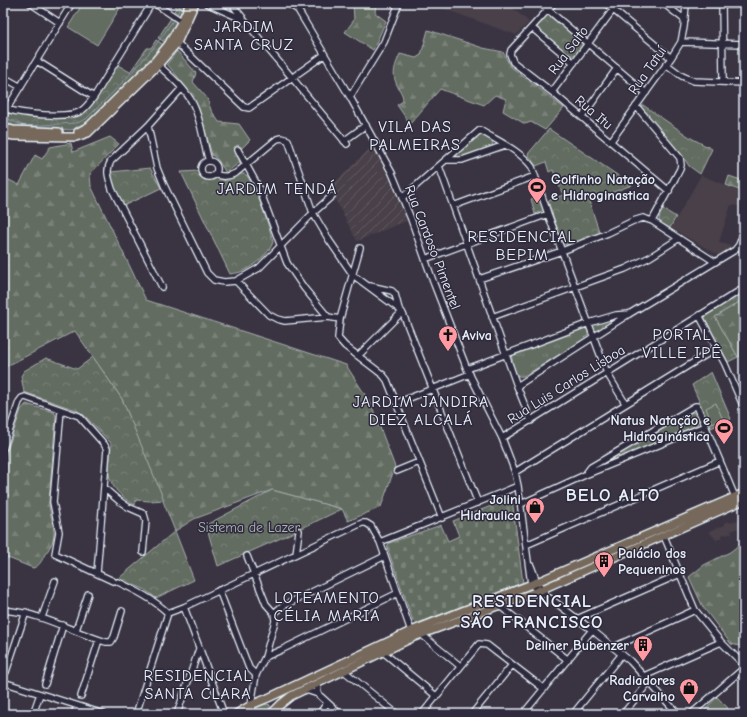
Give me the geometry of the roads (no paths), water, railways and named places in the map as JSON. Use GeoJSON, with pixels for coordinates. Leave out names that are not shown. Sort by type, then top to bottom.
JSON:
{"type":"FeatureCollection","features":[{"type":"Feature","properties":{"kind":"main road"},"geometry":{"type":"LineString","coordinates":[[3,128],[13,130],[73,133],[84,130],[157,63],[173,39],[190,3]]}},
{"type":"Feature","properties":{"kind":"main road"},"geometry":{"type":"LineString","coordinates":[[3,134],[22,136],[76,137],[82,136],[96,127],[177,43],[182,21],[195,3]]}},
{"type":"Feature","properties":{"kind":"main road"},"geometry":{"type":"LineString","coordinates":[[236,714],[254,703],[268,698],[411,631],[534,583],[744,493]]}},
{"type":"Feature","properties":{"kind":"main road"},"geometry":{"type":"LineString","coordinates":[[273,713],[278,706],[286,700],[421,634],[540,590],[744,500]]}},
{"type":"Feature","properties":{"kind":"main road"},"geometry":{"type":"LineString","coordinates":[[702,519],[703,514],[720,506],[722,502]]}},
{"type":"Feature","properties":{"kind":"main road"},"geometry":{"type":"LineString","coordinates":[[268,698],[273,703],[273,713]]}},
{"type":"Feature","properties":{"kind":"street"},"geometry":{"type":"LineString","coordinates":[[30,3],[60,23]]}},
{"type":"Feature","properties":{"kind":"street"},"geometry":{"type":"LineString","coordinates":[[5,113],[72,3]]}},
{"type":"Feature","properties":{"kind":"street"},"geometry":{"type":"LineString","coordinates":[[5,113],[16,112],[47,115],[77,113],[86,107],[94,97],[153,3],[182,21]]}},
{"type":"Feature","properties":{"kind":"street"},"geometry":{"type":"LineString","coordinates":[[206,3],[244,20]]}},
{"type":"Feature","properties":{"kind":"street"},"geometry":{"type":"LineString","coordinates":[[231,3],[345,143],[366,125]]}},
{"type":"Feature","properties":{"kind":"street"},"geometry":{"type":"LineString","coordinates":[[236,9],[240,3]]}},
{"type":"Feature","properties":{"kind":"street","name":"Rua Cardoso Pimentel"},"geometry":{"type":"LineString","coordinates":[[288,3],[298,10],[350,97],[392,173],[469,371],[502,438],[515,472],[521,504],[522,525],[528,563],[531,567],[534,583],[551,599],[622,654],[644,676],[677,714]]}},
{"type":"Feature","properties":{"kind":"street"},"geometry":{"type":"LineString","coordinates":[[350,97],[384,42],[399,3]]}},
{"type":"Feature","properties":{"kind":"street"},"geometry":{"type":"LineString","coordinates":[[540,3],[646,93]]}},
{"type":"Feature","properties":{"kind":"street"},"geometry":{"type":"LineString","coordinates":[[554,3],[532,28],[574,63]]}},
{"type":"Feature","properties":{"kind":"street"},"geometry":{"type":"LineString","coordinates":[[605,3],[670,58]]}},
{"type":"Feature","properties":{"kind":"street","name":"Rua Salto"},"geometry":{"type":"LineString","coordinates":[[552,92],[618,3]]}},
{"type":"Feature","properties":{"kind":"street"},"geometry":{"type":"LineString","coordinates":[[663,3],[685,20]]}},
{"type":"Feature","properties":{"kind":"street"},"geometry":{"type":"LineString","coordinates":[[672,10],[680,11],[689,3],[744,5]]}},
{"type":"Feature","properties":{"kind":"street"},"geometry":{"type":"LineString","coordinates":[[722,3],[722,82]]}},
{"type":"Feature","properties":{"kind":"street","name":"Rua Tatuí"},"geometry":{"type":"LineString","coordinates":[[611,141],[681,42],[685,20],[685,6]]}},
{"type":"Feature","properties":{"kind":"street","name":"Rua Itu"},"geometry":{"type":"LineString","coordinates":[[532,28],[511,50],[510,54],[513,62],[552,92],[669,191]]}},
{"type":"Feature","properties":{"kind":"street"},"geometry":{"type":"LineString","coordinates":[[681,42],[744,44]]}},
{"type":"Feature","properties":{"kind":"street"},"geometry":{"type":"LineString","coordinates":[[177,43],[244,107],[249,108],[324,55]]}},
{"type":"Feature","properties":{"kind":"street"},"geometry":{"type":"LineString","coordinates":[[37,60],[94,97]]}},
{"type":"Feature","properties":{"kind":"street"},"geometry":{"type":"LineString","coordinates":[[157,63],[182,88],[193,104],[209,161],[216,166],[216,171],[214,174]]}},
{"type":"Feature","properties":{"kind":"street"},"geometry":{"type":"LineString","coordinates":[[666,64],[682,76],[694,81],[744,83]]}},
{"type":"Feature","properties":{"kind":"street"},"geometry":{"type":"LineString","coordinates":[[582,117],[617,68]]}},
{"type":"Feature","properties":{"kind":"street"},"geometry":{"type":"LineString","coordinates":[[3,77],[21,87]]}},
{"type":"Feature","properties":{"kind":"street"},"geometry":{"type":"LineString","coordinates":[[162,287],[112,189],[107,175],[107,167],[111,161],[148,126],[182,88]]}},
{"type":"Feature","properties":{"kind":"street"},"geometry":{"type":"LineString","coordinates":[[636,106],[680,158],[681,165],[669,191],[652,221]]}},
{"type":"Feature","properties":{"kind":"street"},"geometry":{"type":"LineString","coordinates":[[148,126],[157,168],[164,185],[207,273],[214,280],[224,282],[236,281],[259,268],[332,196]]}},
{"type":"Feature","properties":{"kind":"street"},"geometry":{"type":"LineString","coordinates":[[402,198],[480,130],[521,155],[528,161],[532,167],[607,373],[625,403]]}},
{"type":"Feature","properties":{"kind":"street"},"geometry":{"type":"LineString","coordinates":[[209,161],[201,167],[202,172],[206,176],[214,174],[220,176],[231,176],[277,139],[288,140],[314,213],[328,240],[353,275],[400,310]]}},
{"type":"Feature","properties":{"kind":"street"},"geometry":{"type":"LineString","coordinates":[[446,160],[462,160],[504,145]]}},
{"type":"Feature","properties":{"kind":"street"},"geometry":{"type":"LineString","coordinates":[[238,150],[259,188],[287,263],[304,288],[328,317]]}},
{"type":"Feature","properties":{"kind":"street"},"geometry":{"type":"LineString","coordinates":[[439,166],[492,318],[531,421]]}},
{"type":"Feature","properties":{"kind":"street"},"geometry":{"type":"LineString","coordinates":[[453,206],[535,176]]}},
{"type":"Feature","properties":{"kind":"street"},"geometry":{"type":"LineString","coordinates":[[425,259],[548,214]]}},
{"type":"Feature","properties":{"kind":"street"},"geometry":{"type":"LineString","coordinates":[[479,279],[562,251],[639,219],[646,218],[715,262]]}},
{"type":"Feature","properties":{"kind":"street"},"geometry":{"type":"LineString","coordinates":[[517,386],[629,314],[737,248],[744,232]]}},
{"type":"Feature","properties":{"kind":"street"},"geometry":{"type":"LineString","coordinates":[[492,318],[639,263],[678,238]]}},
{"type":"Feature","properties":{"kind":"street"},"geometry":{"type":"LineString","coordinates":[[360,248],[340,319],[338,338],[385,378],[397,403],[442,518]]}},
{"type":"Feature","properties":{"kind":"street"},"geometry":{"type":"LineString","coordinates":[[236,281],[269,315],[277,319],[285,321],[328,317],[340,319]]}},
{"type":"Feature","properties":{"kind":"street"},"geometry":{"type":"LineString","coordinates":[[369,286],[394,292],[478,503]]}},
{"type":"Feature","properties":{"kind":"street","name":"Rua Luis Carlos Lisboa"},"geometry":{"type":"LineString","coordinates":[[502,438],[744,288]]}},
{"type":"Feature","properties":{"kind":"street"},"geometry":{"type":"LineString","coordinates":[[358,356],[400,310]]}},
{"type":"Feature","properties":{"kind":"street"},"geometry":{"type":"LineString","coordinates":[[397,403],[433,389],[505,354],[616,314],[629,314]]}},
{"type":"Feature","properties":{"kind":"street"},"geometry":{"type":"LineString","coordinates":[[699,315],[717,348],[744,408]]}},
{"type":"Feature","properties":{"kind":"street"},"geometry":{"type":"LineString","coordinates":[[515,472],[625,403],[717,348]]}},
{"type":"Feature","properties":{"kind":"street"},"geometry":{"type":"LineString","coordinates":[[3,449],[19,402],[22,398],[28,398],[74,413],[84,420],[107,449],[97,573]]}},
{"type":"Feature","properties":{"kind":"street"},"geometry":{"type":"LineString","coordinates":[[585,475],[591,467],[694,406],[697,406],[735,497]]}},
{"type":"Feature","properties":{"kind":"street"},"geometry":{"type":"LineString","coordinates":[[61,410],[54,502],[58,532],[55,554],[58,557],[141,592],[168,613]]}},
{"type":"Feature","properties":{"kind":"street"},"geometry":{"type":"LineString","coordinates":[[521,504],[585,475],[705,426]]}},
{"type":"Feature","properties":{"kind":"street"},"geometry":{"type":"LineString","coordinates":[[398,471],[419,462]]}},
{"type":"Feature","properties":{"kind":"street"},"geometry":{"type":"LineString","coordinates":[[526,545],[720,462]]}},
{"type":"Feature","properties":{"kind":"street"},"geometry":{"type":"LineString","coordinates":[[380,542],[518,486]]}},
{"type":"Feature","properties":{"kind":"street"},"geometry":{"type":"LineString","coordinates":[[104,488],[128,507],[144,514],[146,521],[143,552]]}},
{"type":"Feature","properties":{"kind":"street"},"geometry":{"type":"LineString","coordinates":[[168,613],[184,607],[362,523],[369,524],[380,542],[411,631]]}},
{"type":"Feature","properties":{"kind":"street"},"geometry":{"type":"LineString","coordinates":[[296,554],[299,531]]}},
{"type":"Feature","properties":{"kind":"street"},"geometry":{"type":"LineString","coordinates":[[664,536],[696,610],[721,642],[744,666],[691,714]]}},
{"type":"Feature","properties":{"kind":"street"},"geometry":{"type":"LineString","coordinates":[[247,556],[266,604],[274,613],[275,621],[265,657],[256,675],[252,695],[254,703],[252,714]]}},
{"type":"Feature","properties":{"kind":"street"},"geometry":{"type":"LineString","coordinates":[[274,613],[281,607],[385,556]]}},
{"type":"Feature","properties":{"kind":"street"},"geometry":{"type":"LineString","coordinates":[[577,619],[680,574]]}},
{"type":"Feature","properties":{"kind":"street"},"geometry":{"type":"LineString","coordinates":[[42,617],[55,581]]}},
{"type":"Feature","properties":{"kind":"street"},"geometry":{"type":"LineString","coordinates":[[219,590],[248,668],[256,675]]}},
{"type":"Feature","properties":{"kind":"street"},"geometry":{"type":"LineString","coordinates":[[265,657],[398,593]]}},
{"type":"Feature","properties":{"kind":"street"},"geometry":{"type":"LineString","coordinates":[[76,630],[88,594]]}},
{"type":"Feature","properties":{"kind":"street"},"geometry":{"type":"LineString","coordinates":[[500,606],[568,660]]}},
{"type":"Feature","properties":{"kind":"street"},"geometry":{"type":"LineString","coordinates":[[184,607],[224,714]]}},
{"type":"Feature","properties":{"kind":"street"},"geometry":{"type":"LineString","coordinates":[[3,610],[26,612],[106,642],[111,642],[114,637],[122,611]]}},
{"type":"Feature","properties":{"kind":"street"},"geometry":{"type":"LineString","coordinates":[[614,647],[696,610]]}},
{"type":"Feature","properties":{"kind":"street"},"geometry":{"type":"LineString","coordinates":[[6,672],[26,612]]}},
{"type":"Feature","properties":{"kind":"street"},"geometry":{"type":"LineString","coordinates":[[136,714],[168,613]]}},
{"type":"Feature","properties":{"kind":"street"},"geometry":{"type":"LineString","coordinates":[[45,684],[63,625]]}},
{"type":"Feature","properties":{"kind":"street"},"geometry":{"type":"LineString","coordinates":[[523,714],[592,630]]}},
{"type":"Feature","properties":{"kind":"street"},"geometry":{"type":"LineString","coordinates":[[421,634],[460,666]]}},
{"type":"Feature","properties":{"kind":"street"},"geometry":{"type":"LineString","coordinates":[[81,696],[98,640]]}},
{"type":"Feature","properties":{"kind":"street"},"geometry":{"type":"LineString","coordinates":[[644,676],[721,642]]}},
{"type":"Feature","properties":{"kind":"street"},"geometry":{"type":"LineString","coordinates":[[422,714],[479,644],[487,645],[544,689]]}},
{"type":"Feature","properties":{"kind":"street"},"geometry":{"type":"LineString","coordinates":[[177,714],[199,649]]}},
{"type":"Feature","properties":{"kind":"street"},"geometry":{"type":"LineString","coordinates":[[383,652],[436,696]]}},
{"type":"Feature","properties":{"kind":"street"},"geometry":{"type":"LineString","coordinates":[[573,714],[622,654]]}},
{"type":"Feature","properties":{"kind":"street"},"geometry":{"type":"LineString","coordinates":[[472,714],[512,665]]}},
{"type":"Feature","properties":{"kind":"street"},"geometry":{"type":"LineString","coordinates":[[344,671],[397,714]]}},
{"type":"Feature","properties":{"kind":"street"},"geometry":{"type":"LineString","coordinates":[[3,682],[104,714]]}},
{"type":"Feature","properties":{"kind":"street"},"geometry":{"type":"LineString","coordinates":[[623,714],[649,682]]}},
{"type":"Feature","properties":{"kind":"street"},"geometry":{"type":"LineString","coordinates":[[317,685],[318,694]]}},
{"type":"Feature","properties":{"kind":"street"},"geometry":{"type":"LineString","coordinates":[[306,690],[318,694],[340,714]]}},
{"type":"Feature","properties":{"kind":"street"},"geometry":{"type":"LineString","coordinates":[[33,714],[40,694]]}},
{"type":"Feature","properties":{"kind":"street"},"geometry":{"type":"LineString","coordinates":[[319,714],[327,703]]}},
{"type":"Feature","properties":{"kind":"street"},"geometry":{"type":"LineString","coordinates":[[74,714],[77,706]]}},
{"type":"Feature","properties":{"kind":"waterway"},"geometry":{"type":"LineString","coordinates":[[177,15],[181,3]]}},
{"type":"Feature","properties":{"kind":"waterway"},"geometry":{"type":"LineString","coordinates":[[4,117],[24,126],[77,123],[86,119],[144,59],[174,19]]}},
{"type":"Feature","properties":{"kind":"waterway"},"geometry":{"type":"LineString","coordinates":[[743,629],[742,604],[744,596]]}},
{"type":"Feature","properties":{"kind":"place","name":"Golfinho Natação e Hidroginastica"},"geometry":{"type":"Point","coordinates":[537,204]}},
{"type":"Feature","properties":{"kind":"place","name":"Aviva"},"geometry":{"type":"Point","coordinates":[448,352]}},
{"type":"Feature","properties":{"kind":"place","name":"Natus Natação e Hidroginástica"},"geometry":{"type":"Point","coordinates":[724,445]}},
{"type":"Feature","properties":{"kind":"place","name":"Jolini Hidraulica"},"geometry":{"type":"Point","coordinates":[535,524]}},
{"type":"Feature","properties":{"kind":"place","name":"Palácio dos Pequeninos"},"geometry":{"type":"Point","coordinates":[604,578]}},
{"type":"Feature","properties":{"kind":"place","name":"Dellner Bubenzer"},"geometry":{"type":"Point","coordinates":[643,662]}},
{"type":"Feature","properties":{"kind":"place","name":"Radiadores Carvalho"},"geometry":{"type":"Point","coordinates":[689,705]}},
{"type":"Feature","properties":{"kind":"district","name":"JARDIM SANTA CRUZ"},"geometry":{"type":"Point","coordinates":[244,35]}},
{"type":"Feature","properties":{"kind":"district","name":"VILA DAS PALMEIRAS"},"geometry":{"type":"Point","coordinates":[415,135]}},
{"type":"Feature","properties":{"kind":"district","name":"JARDIM TENDÁ"},"geometry":{"type":"Point","coordinates":[277,188]}},
{"type":"Feature","properties":{"kind":"district","name":"RESIDENCIAL BEPIM"},"geometry":{"type":"Point","coordinates":[522,245]}},
{"type":"Feature","properties":{"kind":"district","name":"PORTAL VILLE IPÊ"},"geometry":{"type":"Point","coordinates":[682,343]}},
{"type":"Feature","properties":{"kind":"district","name":"JARDIM JANDIRA DIEZ ALCALÁ"},"geometry":{"type":"Point","coordinates":[421,410]}},
{"type":"Feature","properties":{"kind":"district","name":"BELO ALTO"},"geometry":{"type":"Point","coordinates":[613,495]}},
{"type":"Feature","properties":{"kind":"district","name":"LOTEAMENTO CÉLIA MARIA"},"geometry":{"type":"Point","coordinates":[327,606]}},
{"type":"Feature","properties":{"kind":"district","name":"RESIDENCIAL SÃO FRANCISCO"},"geometry":{"type":"Point","coordinates":[532,611]}},
{"type":"Feature","properties":{"kind":"district","name":"RESIDENCIAL SANTA CLARA"},"geometry":{"type":"Point","coordinates":[198,684]}},
{"type":"Feature","properties":{"kind":"park label","name":"Sistema de Lazer"},"geometry":{"type":"Point","coordinates":[249,527]}}]}
